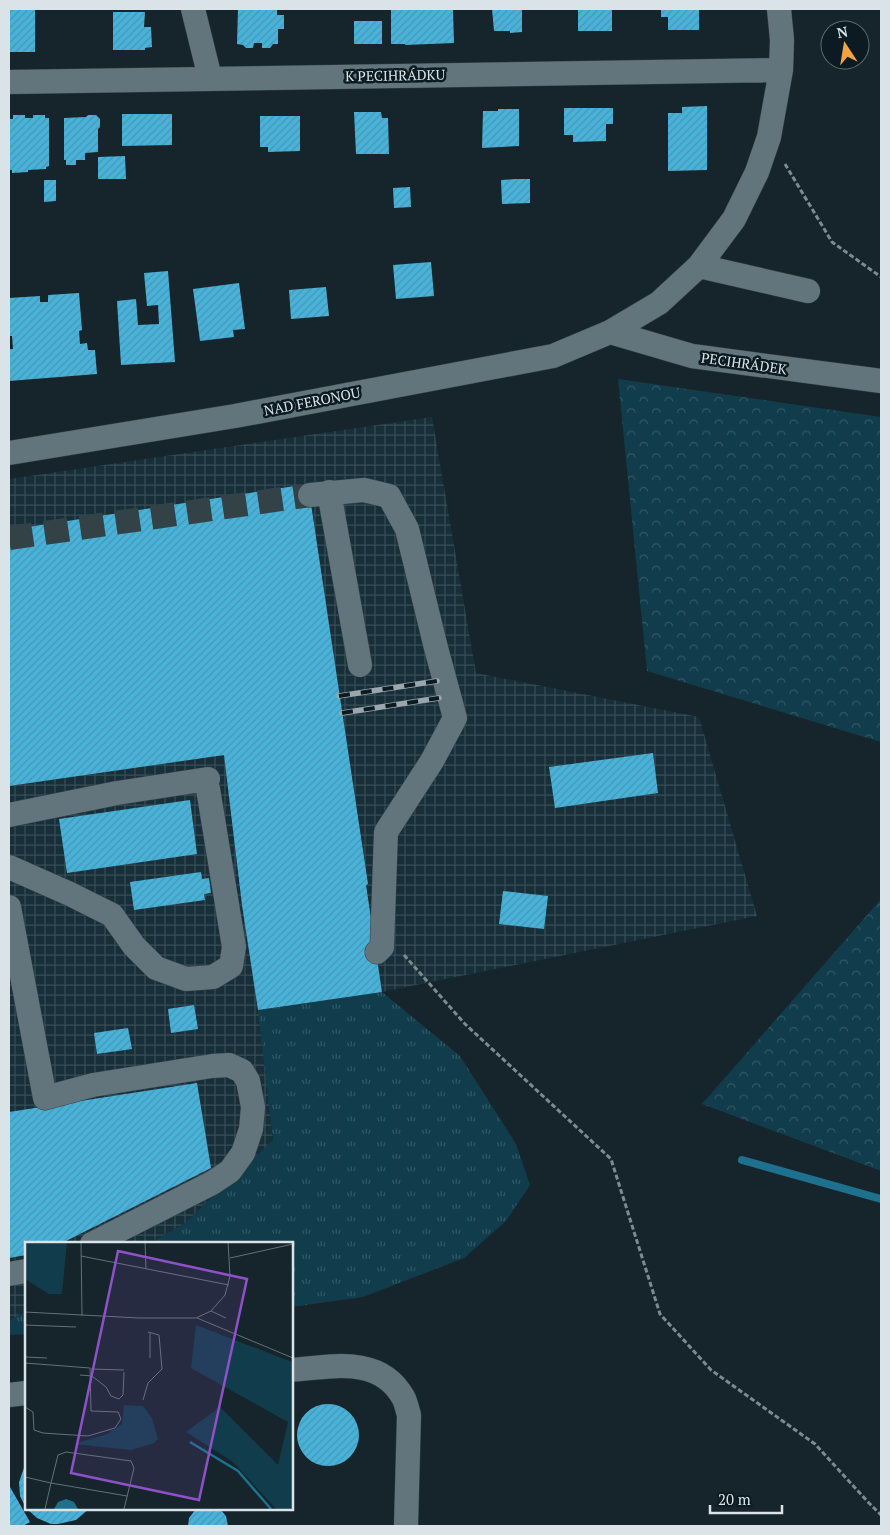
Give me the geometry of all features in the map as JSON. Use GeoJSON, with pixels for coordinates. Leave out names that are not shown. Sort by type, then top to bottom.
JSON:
{"type":"FeatureCollection","features":[{"type":"Feature","properties":{"kind":"street"},"geometry":{"type":"LineString","coordinates":[[193,9],[210,78]]}},
{"type":"Feature","properties":{"kind":"street","name":"NAD FERONOU"},"geometry":{"type":"LineString","coordinates":[[9,453],[235,416],[554,356],[610,332],[659,303],[699,266],[734,218],[757,172],[769,137],[781,70],[782,40],[779,9]]}},
{"type":"Feature","properties":{"kind":"street","name":"K PECIHRÁDKU"},"geometry":{"type":"LineString","coordinates":[[9,82],[781,70]]}},
{"type":"Feature","properties":{"kind":"street"},"geometry":{"type":"LineString","coordinates":[[699,266],[808,291]]}},
{"type":"Feature","properties":{"kind":"street","name":"PECIHRÁDEK"},"geometry":{"type":"LineString","coordinates":[[610,332],[692,356],[881,381]]}},
{"type":"Feature","properties":{"kind":"street"},"geometry":{"type":"LineString","coordinates":[[360,665],[319,494],[364,490],[388,496],[393,504],[407,529],[455,718],[432,761],[386,832],[382,947],[376,952]]}},
{"type":"Feature","properties":{"kind":"street"},"geometry":{"type":"LineString","coordinates":[[9,815],[117,793],[208,784],[234,947],[231,966],[213,977],[186,979],[156,968],[134,946],[112,915],[9,867]]}},
{"type":"Feature","properties":{"kind":"street"},"geometry":{"type":"LineString","coordinates":[[10,917],[45,1098],[93,1085],[212,1066],[229,1065],[242,1071],[248,1081],[253,1107],[251,1129],[243,1153],[230,1171],[212,1183],[96,1242]]}},
{"type":"Feature","properties":{"kind":"street"},"geometry":{"type":"LineString","coordinates":[[9,1274],[25,1271]]}},
{"type":"Feature","properties":{"kind":"street"},"geometry":{"type":"LineString","coordinates":[[292,1370],[343,1366],[361,1367],[378,1373],[393,1383],[404,1398],[409,1415],[406,1526]]}},
{"type":"Feature","properties":{"kind":"street"},"geometry":{"type":"LineString","coordinates":[[9,1394],[25,1393]]}},
{"type":"Feature","properties":{"kind":"path"},"geometry":{"type":"LineString","coordinates":[[769,137],[832,242],[881,276]]}},
{"type":"Feature","properties":{"kind":"path"},"geometry":{"type":"LineString","coordinates":[[400,951],[465,1024],[611,1159],[660,1314],[711,1370],[815,1444],[881,1515]]}},
{"type":"Feature","properties":{"kind":"shaded area"},"geometry":{"type":"Polygon","coordinates":[[[432,417],[476,673],[699,717],[757,916],[382,992],[259,1010],[273,1140],[185,1223],[152,1242],[25,1242],[25,1312],[9,1321],[9,479],[432,417]]]}},
{"type":"Feature","properties":{"kind":"green space"},"geometry":{"type":"Polygon","coordinates":[[[618,379],[881,417],[881,742],[647,671],[618,379]]]}},
{"type":"Feature","properties":{"kind":"green space"},"geometry":{"type":"Polygon","coordinates":[[[881,899],[881,1171],[702,1104],[881,899]]]}},
{"type":"Feature","properties":{"kind":"green space"},"geometry":{"type":"Polygon","coordinates":[[[382,992],[460,1056],[516,1144],[530,1185],[506,1221],[464,1258],[363,1297],[292,1307],[292,1242],[152,1242],[185,1223],[273,1140],[258,1010],[382,992]]]}},
{"type":"Feature","properties":{"kind":"green space"},"geometry":{"type":"Polygon","coordinates":[[[25,1312],[25,1334],[9,1335],[9,1321],[25,1312]]]}},
{"type":"Feature","properties":{"kind":"building"},"geometry":{"type":"Polygon","coordinates":[[[9,9],[35,9],[35,52],[9,52],[9,9]]]}},
{"type":"Feature","properties":{"kind":"building"},"geometry":{"type":"Polygon","coordinates":[[[238,9],[277,9],[277,15],[284,15],[284,29],[278,29],[278,44],[273,44],[270,48],[262,48],[262,43],[254,43],[253,48],[246,48],[243,45],[237,44],[238,9]]]}},
{"type":"Feature","properties":{"kind":"building"},"geometry":{"type":"Polygon","coordinates":[[[391,9],[453,9],[454,43],[391,44],[391,9]]]}},
{"type":"Feature","properties":{"kind":"building"},"geometry":{"type":"Polygon","coordinates":[[[492,9],[522,9],[522,32],[494,31],[492,9]]]}},
{"type":"Feature","properties":{"kind":"building"},"geometry":{"type":"Polygon","coordinates":[[[578,9],[612,9],[612,31],[578,31],[578,9]]]}},
{"type":"Feature","properties":{"kind":"building"},"geometry":{"type":"Polygon","coordinates":[[[661,9],[699,9],[699,30],[668,30],[668,17],[661,17],[661,9]]]}},
{"type":"Feature","properties":{"kind":"building"},"geometry":{"type":"Polygon","coordinates":[[[113,12],[145,12],[144,27],[151,27],[152,47],[145,48],[145,50],[113,50],[113,12]]]}},
{"type":"Feature","properties":{"kind":"building"},"geometry":{"type":"Polygon","coordinates":[[[354,21],[382,21],[382,44],[354,44],[354,21]]]}},
{"type":"Feature","properties":{"kind":"building"},"geometry":{"type":"Polygon","coordinates":[[[707,106],[707,170],[668,171],[668,113],[682,113],[682,107],[707,106]]]}},
{"type":"Feature","properties":{"kind":"building"},"geometry":{"type":"Polygon","coordinates":[[[564,108],[613,108],[613,124],[606,124],[606,141],[573,142],[573,135],[564,135],[564,108]]]}},
{"type":"Feature","properties":{"kind":"building"},"geometry":{"type":"Polygon","coordinates":[[[498,109],[519,109],[519,146],[482,148],[483,111],[498,111],[498,109]]]}},
{"type":"Feature","properties":{"kind":"building"},"geometry":{"type":"Polygon","coordinates":[[[354,112],[381,112],[382,118],[388,118],[389,154],[356,154],[354,112]]]}},
{"type":"Feature","properties":{"kind":"building"},"geometry":{"type":"Polygon","coordinates":[[[122,114],[172,114],[172,145],[122,146],[122,114]]]}},
{"type":"Feature","properties":{"kind":"building"},"geometry":{"type":"Polygon","coordinates":[[[13,115],[25,115],[25,118],[33,118],[33,115],[45,115],[45,118],[49,118],[49,166],[46,169],[12,173],[12,170],[9,170],[9,119],[13,119],[13,115]]]}},
{"type":"Feature","properties":{"kind":"building"},"geometry":{"type":"Polygon","coordinates":[[[88,115],[96,115],[100,119],[98,152],[85,153],[85,160],[76,160],[76,165],[66,165],[66,160],[64,160],[64,118],[86,117],[88,115]]]}},
{"type":"Feature","properties":{"kind":"building"},"geometry":{"type":"Polygon","coordinates":[[[260,116],[300,116],[300,151],[268,152],[268,147],[260,147],[260,116]]]}},
{"type":"Feature","properties":{"kind":"building"},"geometry":{"type":"Polygon","coordinates":[[[125,156],[126,179],[98,179],[98,157],[125,156]]]}},
{"type":"Feature","properties":{"kind":"building"},"geometry":{"type":"Polygon","coordinates":[[[530,179],[530,203],[502,204],[501,180],[530,179]]]}},
{"type":"Feature","properties":{"kind":"building"},"geometry":{"type":"Polygon","coordinates":[[[44,180],[56,180],[56,201],[44,202],[44,180]]]}},
{"type":"Feature","properties":{"kind":"building"},"geometry":{"type":"Polygon","coordinates":[[[410,187],[411,207],[394,208],[393,188],[410,187]]]}},
{"type":"Feature","properties":{"kind":"building"},"geometry":{"type":"Polygon","coordinates":[[[431,262],[434,296],[396,299],[393,265],[431,262]]]}},
{"type":"Feature","properties":{"kind":"building"},"geometry":{"type":"Polygon","coordinates":[[[168,271],[175,362],[121,365],[117,301],[136,299],[138,325],[159,324],[158,305],[147,306],[144,273],[168,271]]]}},
{"type":"Feature","properties":{"kind":"building"},"geometry":{"type":"Polygon","coordinates":[[[239,283],[245,329],[233,330],[234,337],[200,341],[193,289],[239,283]]]}},
{"type":"Feature","properties":{"kind":"building"},"geometry":{"type":"Polygon","coordinates":[[[326,287],[329,316],[291,319],[289,290],[326,287]]]}},
{"type":"Feature","properties":{"kind":"building"},"geometry":{"type":"Polygon","coordinates":[[[79,293],[82,330],[79,331],[80,344],[87,343],[88,350],[95,350],[97,374],[9,381],[9,349],[13,349],[12,336],[9,336],[9,298],[40,296],[40,302],[48,302],[48,295],[79,293]]]}},
{"type":"Feature","properties":{"kind":"building"},"geometry":{"type":"Polygon","coordinates":[[[308,484],[368,884],[366,885],[382,992],[258,1010],[242,905],[224,755],[9,786],[9,530],[308,484]]]}},
{"type":"Feature","properties":{"kind":"building"},"geometry":{"type":"Polygon","coordinates":[[[653,753],[658,793],[555,808],[549,767],[653,753]]]}},
{"type":"Feature","properties":{"kind":"building"},"geometry":{"type":"Polygon","coordinates":[[[190,800],[197,854],[67,873],[59,819],[190,800]]]}},
{"type":"Feature","properties":{"kind":"building"},"geometry":{"type":"Polygon","coordinates":[[[201,872],[202,879],[209,878],[211,893],[204,894],[205,900],[134,910],[130,882],[201,872]]]}},
{"type":"Feature","properties":{"kind":"building"},"geometry":{"type":"Polygon","coordinates":[[[503,891],[548,896],[544,929],[499,924],[503,891]]]}},
{"type":"Feature","properties":{"kind":"building"},"geometry":{"type":"Polygon","coordinates":[[[194,1005],[198,1029],[171,1033],[168,1009],[194,1005]]]}},
{"type":"Feature","properties":{"kind":"building"},"geometry":{"type":"Polygon","coordinates":[[[128,1028],[132,1049],[97,1054],[94,1033],[128,1028]]]}},
{"type":"Feature","properties":{"kind":"building"},"geometry":{"type":"Polygon","coordinates":[[[197,1083],[211,1168],[64,1242],[25,1242],[25,1255],[9,1258],[9,1112],[197,1083]]]}},
{"type":"Feature","properties":{"kind":"building"},"geometry":{"type":"Polygon","coordinates":[[[328,1404],[340,1406],[350,1413],[357,1423],[359,1435],[357,1447],[350,1457],[340,1464],[328,1466],[316,1464],[306,1457],[299,1447],[297,1435],[299,1423],[306,1413],[316,1406],[328,1404]]]}},
{"type":"Feature","properties":{"kind":"building"},"geometry":{"type":"Polygon","coordinates":[[[25,1465],[25,1506],[20,1496],[19,1482],[25,1465]]]}},
{"type":"Feature","properties":{"kind":"building"},"geometry":{"type":"Polygon","coordinates":[[[10,1487],[30,1522],[23,1526],[9,1526],[10,1487]]]}},
{"type":"Feature","properties":{"kind":"building"},"geometry":{"type":"Polygon","coordinates":[[[28,1510],[88,1510],[76,1520],[58,1524],[51,1524],[37,1518],[28,1510]]]}},
{"type":"Feature","properties":{"kind":"building"},"geometry":{"type":"Polygon","coordinates":[[[195,1510],[221,1510],[226,1516],[228,1526],[188,1526],[189,1518],[195,1510]]]}},
{"type":"Feature","properties":{"kind":"waterway"},"geometry":{"type":"LineString","coordinates":[[742,1160],[881,1199]]}},
{"type":"Feature","properties":{"kind":"tunnel"},"geometry":{"type":"LineString","coordinates":[[9,538],[310,495]]}},
{"type":"Feature","properties":{"kind":"railway"},"geometry":{"type":"LineString","coordinates":[[339,696],[437,681]]}},
{"type":"Feature","properties":{"kind":"railway"},"geometry":{"type":"LineString","coordinates":[[342,713],[439,698]]}}]}
